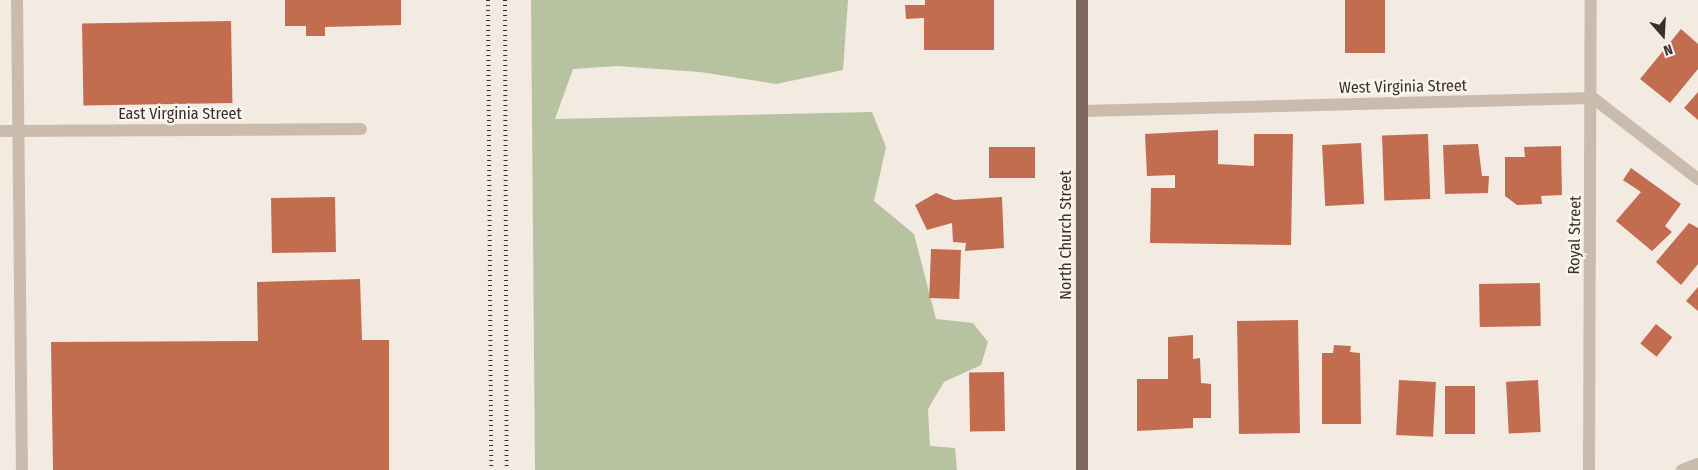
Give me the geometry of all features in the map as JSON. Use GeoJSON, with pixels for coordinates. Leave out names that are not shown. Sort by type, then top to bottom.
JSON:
{"type":"FeatureCollection","features":[{"type":"Feature","properties":{"kind":"main road","name":"North Church Street"},"geometry":{"type":"LineString","coordinates":[[1082,0],[1082,470]]}},
{"type":"Feature","properties":{"kind":"street"},"geometry":{"type":"LineString","coordinates":[[17,0],[22,470]]}},
{"type":"Feature","properties":{"kind":"street","name":"Royal Street"},"geometry":{"type":"LineString","coordinates":[[1589,470],[1593,98],[1591,0]]}},
{"type":"Feature","properties":{"kind":"street"},"geometry":{"type":"LineString","coordinates":[[1593,98],[1698,179]]}},
{"type":"Feature","properties":{"kind":"street","name":"West Virginia Street"},"geometry":{"type":"LineString","coordinates":[[1082,111],[1593,98]]}},
{"type":"Feature","properties":{"kind":"street","name":"East Virginia Street"},"geometry":{"type":"LineString","coordinates":[[0,131],[361,129]]}},
{"type":"Feature","properties":{"kind":"street"},"geometry":{"type":"LineString","coordinates":[[1682,470],[1698,464]]}},
{"type":"Feature","properties":{"kind":"green space"},"geometry":{"type":"Polygon","coordinates":[[[531,0],[848,0],[843,70],[776,84],[700,72],[617,66],[573,69],[555,119],[872,112],[886,147],[874,201],[914,234],[936,319],[973,323],[988,342],[981,365],[944,382],[928,409],[930,446],[955,448],[957,470],[535,470],[531,0]]]}},
{"type":"Feature","properties":{"kind":"building"},"geometry":{"type":"Polygon","coordinates":[[[285,0],[401,0],[401,25],[325,27],[325,36],[306,36],[306,26],[285,26],[285,0]]]}},
{"type":"Feature","properties":{"kind":"building"},"geometry":{"type":"Polygon","coordinates":[[[925,0],[994,0],[994,50],[924,50],[924,18],[906,19],[905,5],[925,5],[925,0]]]}},
{"type":"Feature","properties":{"kind":"building"},"geometry":{"type":"Polygon","coordinates":[[[1345,0],[1385,0],[1385,53],[1345,53],[1345,0]]]}},
{"type":"Feature","properties":{"kind":"building"},"geometry":{"type":"Polygon","coordinates":[[[231,21],[232,103],[83,106],[82,24],[231,21]]]}},
{"type":"Feature","properties":{"kind":"building"},"geometry":{"type":"Polygon","coordinates":[[[1681,29],[1698,44],[1698,69],[1670,103],[1640,79],[1681,29]]]}},
{"type":"Feature","properties":{"kind":"building"},"geometry":{"type":"Polygon","coordinates":[[[1698,92],[1698,120],[1684,108],[1698,92]]]}},
{"type":"Feature","properties":{"kind":"building"},"geometry":{"type":"Polygon","coordinates":[[[1218,130],[1218,164],[1254,166],[1254,134],[1293,134],[1291,245],[1150,243],[1151,188],[1175,188],[1175,175],[1147,176],[1145,134],[1218,130]]]}},
{"type":"Feature","properties":{"kind":"building"},"geometry":{"type":"Polygon","coordinates":[[[1428,134],[1430,199],[1384,201],[1382,136],[1428,134]]]}},
{"type":"Feature","properties":{"kind":"building"},"geometry":{"type":"Polygon","coordinates":[[[1361,143],[1364,204],[1325,206],[1322,145],[1361,143]]]}},
{"type":"Feature","properties":{"kind":"building"},"geometry":{"type":"Polygon","coordinates":[[[1478,144],[1482,176],[1489,176],[1488,193],[1445,194],[1443,145],[1478,144]]]}},
{"type":"Feature","properties":{"kind":"building"},"geometry":{"type":"Polygon","coordinates":[[[1561,146],[1562,195],[1541,196],[1542,204],[1517,205],[1505,196],[1505,157],[1525,157],[1524,147],[1561,146]]]}},
{"type":"Feature","properties":{"kind":"building"},"geometry":{"type":"Polygon","coordinates":[[[989,147],[1035,147],[1035,178],[989,178],[989,147]]]}},
{"type":"Feature","properties":{"kind":"building"},"geometry":{"type":"Polygon","coordinates":[[[1631,168],[1681,204],[1665,226],[1672,232],[1652,251],[1616,221],[1641,192],[1623,180],[1631,168]]]}},
{"type":"Feature","properties":{"kind":"building"},"geometry":{"type":"Polygon","coordinates":[[[936,193],[954,200],[1002,197],[1004,248],[965,251],[966,243],[953,242],[952,223],[927,230],[915,205],[936,193]]]}},
{"type":"Feature","properties":{"kind":"building"},"geometry":{"type":"Polygon","coordinates":[[[335,197],[336,252],[272,253],[271,198],[335,197]]]}},
{"type":"Feature","properties":{"kind":"building"},"geometry":{"type":"Polygon","coordinates":[[[1689,223],[1698,228],[1698,264],[1681,285],[1656,262],[1689,223]]]}},
{"type":"Feature","properties":{"kind":"building"},"geometry":{"type":"Polygon","coordinates":[[[931,249],[961,250],[959,299],[929,298],[931,249]]]}},
{"type":"Feature","properties":{"kind":"building"},"geometry":{"type":"Polygon","coordinates":[[[360,279],[362,340],[389,340],[389,470],[53,470],[51,342],[258,341],[257,282],[360,279]]]}},
{"type":"Feature","properties":{"kind":"building"},"geometry":{"type":"Polygon","coordinates":[[[1540,283],[1541,326],[1480,327],[1479,284],[1540,283]]]}},
{"type":"Feature","properties":{"kind":"building"},"geometry":{"type":"Polygon","coordinates":[[[1698,287],[1698,311],[1686,301],[1698,287]]]}},
{"type":"Feature","properties":{"kind":"building"},"geometry":{"type":"Polygon","coordinates":[[[1298,320],[1300,433],[1239,434],[1237,321],[1298,320]]]}},
{"type":"Feature","properties":{"kind":"building"},"geometry":{"type":"Polygon","coordinates":[[[1656,324],[1672,337],[1657,357],[1640,343],[1656,324]]]}},
{"type":"Feature","properties":{"kind":"building"},"geometry":{"type":"Polygon","coordinates":[[[1193,335],[1193,359],[1200,358],[1201,383],[1211,384],[1211,418],[1193,418],[1193,428],[1137,431],[1137,379],[1168,379],[1168,337],[1193,335]]]}},
{"type":"Feature","properties":{"kind":"building"},"geometry":{"type":"Polygon","coordinates":[[[1334,345],[1351,346],[1350,352],[1360,353],[1361,424],[1322,424],[1322,353],[1333,353],[1334,345]]]}},
{"type":"Feature","properties":{"kind":"building"},"geometry":{"type":"Polygon","coordinates":[[[1004,372],[1005,431],[970,432],[969,373],[1004,372]]]}},
{"type":"Feature","properties":{"kind":"building"},"geometry":{"type":"Polygon","coordinates":[[[1399,380],[1436,382],[1433,437],[1396,435],[1399,380]]]}},
{"type":"Feature","properties":{"kind":"building"},"geometry":{"type":"Polygon","coordinates":[[[1538,380],[1541,432],[1509,434],[1506,382],[1538,380]]]}},
{"type":"Feature","properties":{"kind":"building"},"geometry":{"type":"Polygon","coordinates":[[[1445,386],[1475,386],[1475,434],[1445,434],[1445,386]]]}},
{"type":"Feature","properties":{"kind":"railway"},"geometry":{"type":"LineString","coordinates":[[488,0],[491,470]]}},
{"type":"Feature","properties":{"kind":"railway"},"geometry":{"type":"LineString","coordinates":[[505,0],[507,470]]}}]}
